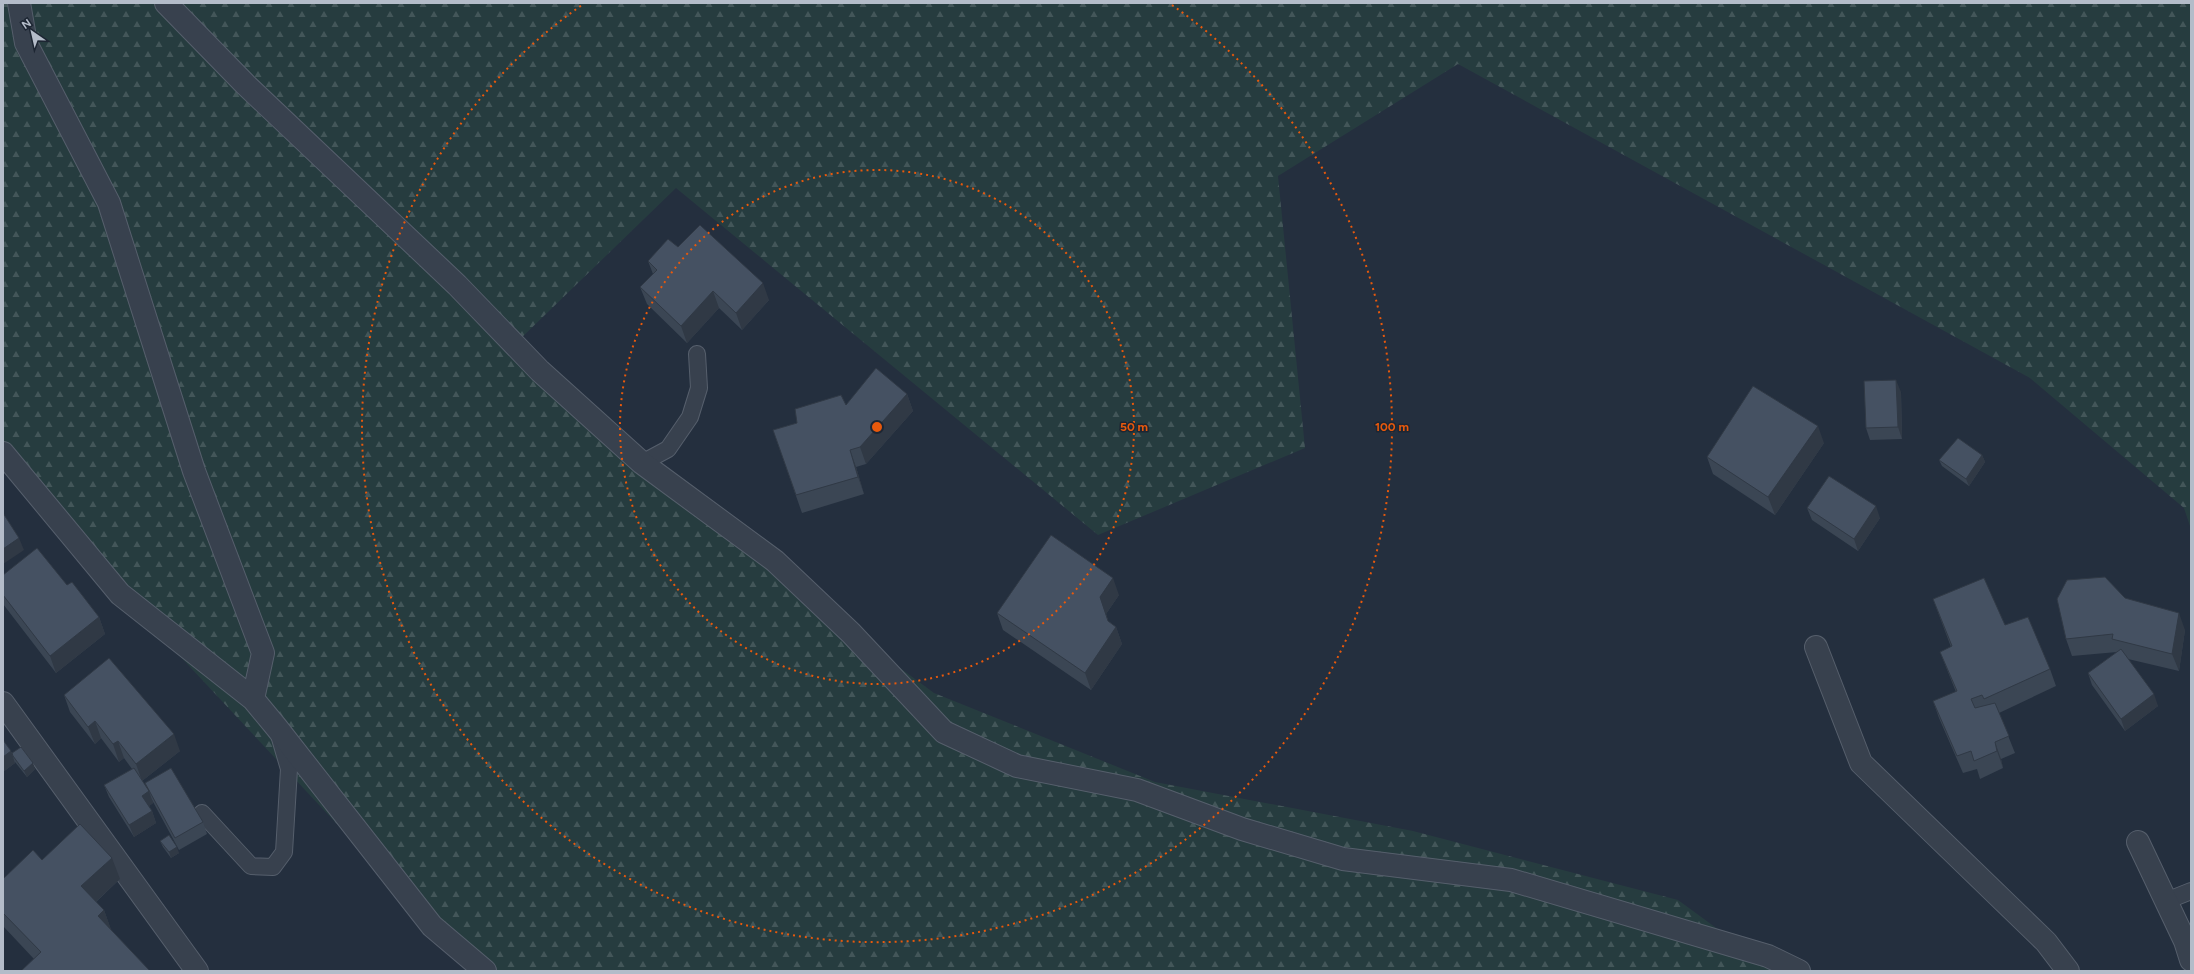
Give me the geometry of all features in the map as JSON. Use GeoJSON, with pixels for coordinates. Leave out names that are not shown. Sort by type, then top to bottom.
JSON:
{"type":"FeatureCollection","features":[{"type":"Feature","properties":{"kind":"street"},"geometry":{"type":"LineString","coordinates":[[19,3],[26,43],[109,203],[194,471],[263,653],[253,699]]}},
{"type":"Feature","properties":{"kind":"street"},"geometry":{"type":"LineString","coordinates":[[166,3],[246,85],[457,285],[540,371],[642,463],[775,561],[851,633],[944,732],[1017,766],[1137,790],[1242,829],[1343,859],[1511,880],[1768,956],[1799,971]]}},
{"type":"Feature","properties":{"kind":"street"},"geometry":{"type":"LineString","coordinates":[[3,453],[120,594],[253,699],[432,926],[485,971]]}},
{"type":"Feature","properties":{"kind":"street"},"geometry":{"type":"LineString","coordinates":[[1816,647],[1861,763],[2046,942],[2068,971]]}},
{"type":"Feature","properties":{"kind":"street"},"geometry":{"type":"LineString","coordinates":[[3,703],[197,971]]}},
{"type":"Feature","properties":{"kind":"street"},"geometry":{"type":"LineString","coordinates":[[2138,842],[2185,941],[2191,960]]}},
{"type":"Feature","properties":{"kind":"lane"},"geometry":{"type":"LineString","coordinates":[[642,463],[668,449],[690,417],[699,388],[697,354]]}},
{"type":"Feature","properties":{"kind":"lane"},"geometry":{"type":"LineString","coordinates":[[202,813],[251,866],[273,867],[284,852],[289,769],[277,728]]}},
{"type":"Feature","properties":{"kind":"lane"},"geometry":{"type":"LineString","coordinates":[[2166,901],[2191,891]]}},
{"type":"Feature","properties":{"kind":"green space"},"geometry":{"type":"Polygon","coordinates":[[[3,3],[2191,3],[2191,529],[2184,508],[2030,378],[1458,64],[1278,176],[1305,448],[1098,535],[676,188],[516,343],[809,601],[934,693],[1155,782],[1413,831],[1678,900],[1775,971],[482,971],[465,961],[3,467],[3,3]]]}},
{"type":"Feature","properties":{"kind":"building"},"geometry":{"type":"Polygon","coordinates":[[[700,225],[763,283],[736,313],[713,291],[681,326],[640,287],[657,270],[648,261],[668,239],[678,247],[700,225]]]}},
{"type":"Feature","properties":{"kind":"building"},"geometry":{"type":"Polygon","coordinates":[[[876,368],[907,394],[860,447],[850,450],[858,477],[796,495],[773,430],[797,423],[795,409],[841,395],[846,405],[876,368]]]}},
{"type":"Feature","properties":{"kind":"building"},"geometry":{"type":"Polygon","coordinates":[[[1896,380],[1898,427],[1866,428],[1864,381],[1896,380]]]}},
{"type":"Feature","properties":{"kind":"building"},"geometry":{"type":"Polygon","coordinates":[[[1753,386],[1818,426],[1768,497],[1707,457],[1753,386]]]}},
{"type":"Feature","properties":{"kind":"building"},"geometry":{"type":"Polygon","coordinates":[[[1958,438],[1982,455],[1966,479],[1939,460],[1958,438]]]}},
{"type":"Feature","properties":{"kind":"building"},"geometry":{"type":"Polygon","coordinates":[[[1829,476],[1876,506],[1854,539],[1807,508],[1829,476]]]}},
{"type":"Feature","properties":{"kind":"building"},"geometry":{"type":"Polygon","coordinates":[[[3,513],[19,538],[3,549],[3,513]]]}},
{"type":"Feature","properties":{"kind":"building"},"geometry":{"type":"Polygon","coordinates":[[[1051,535],[1113,578],[1100,597],[1108,621],[1116,627],[1085,673],[997,613],[1051,535]]]}},
{"type":"Feature","properties":{"kind":"building"},"geometry":{"type":"Polygon","coordinates":[[[37,548],[67,585],[72,582],[99,617],[50,656],[3,595],[3,575],[37,548]]]}},
{"type":"Feature","properties":{"kind":"building"},"geometry":{"type":"Polygon","coordinates":[[[2105,577],[2125,598],[2179,613],[2172,654],[2112,639],[2113,634],[2066,639],[2057,599],[2067,580],[2105,577]]]}},
{"type":"Feature","properties":{"kind":"building"},"geometry":{"type":"Polygon","coordinates":[[[1984,578],[2005,625],[2028,617],[2050,669],[1984,699],[1982,695],[1971,699],[1975,708],[1995,703],[2009,736],[1995,742],[1997,751],[1974,761],[1971,751],[1957,756],[1933,701],[1957,691],[1940,652],[1952,646],[1933,599],[1984,578]]]}},
{"type":"Feature","properties":{"kind":"building"},"geometry":{"type":"Polygon","coordinates":[[[2121,649],[2154,694],[2121,719],[2088,673],[2121,649]]]}},
{"type":"Feature","properties":{"kind":"building"},"geometry":{"type":"Polygon","coordinates":[[[109,658],[174,734],[136,764],[118,741],[113,744],[95,721],[88,727],[64,695],[109,658]]]}},
{"type":"Feature","properties":{"kind":"building"},"geometry":{"type":"Polygon","coordinates":[[[3,740],[11,751],[3,757],[3,740]]]}},
{"type":"Feature","properties":{"kind":"building"},"geometry":{"type":"Polygon","coordinates":[[[21,747],[33,763],[24,771],[12,753],[21,747]]]}},
{"type":"Feature","properties":{"kind":"building"},"geometry":{"type":"Polygon","coordinates":[[[134,768],[149,791],[142,796],[152,811],[129,825],[104,785],[134,768]]]}},
{"type":"Feature","properties":{"kind":"building"},"geometry":{"type":"Polygon","coordinates":[[[171,768],[203,822],[175,838],[145,783],[171,768]]]}},
{"type":"Feature","properties":{"kind":"building"},"geometry":{"type":"Polygon","coordinates":[[[80,824],[112,858],[81,886],[104,910],[98,916],[150,971],[21,971],[41,952],[3,913],[3,879],[33,850],[42,860],[80,824]]]}},
{"type":"Feature","properties":{"kind":"building"},"geometry":{"type":"Polygon","coordinates":[[[169,835],[177,847],[169,852],[160,841],[169,835]]]}}]}
